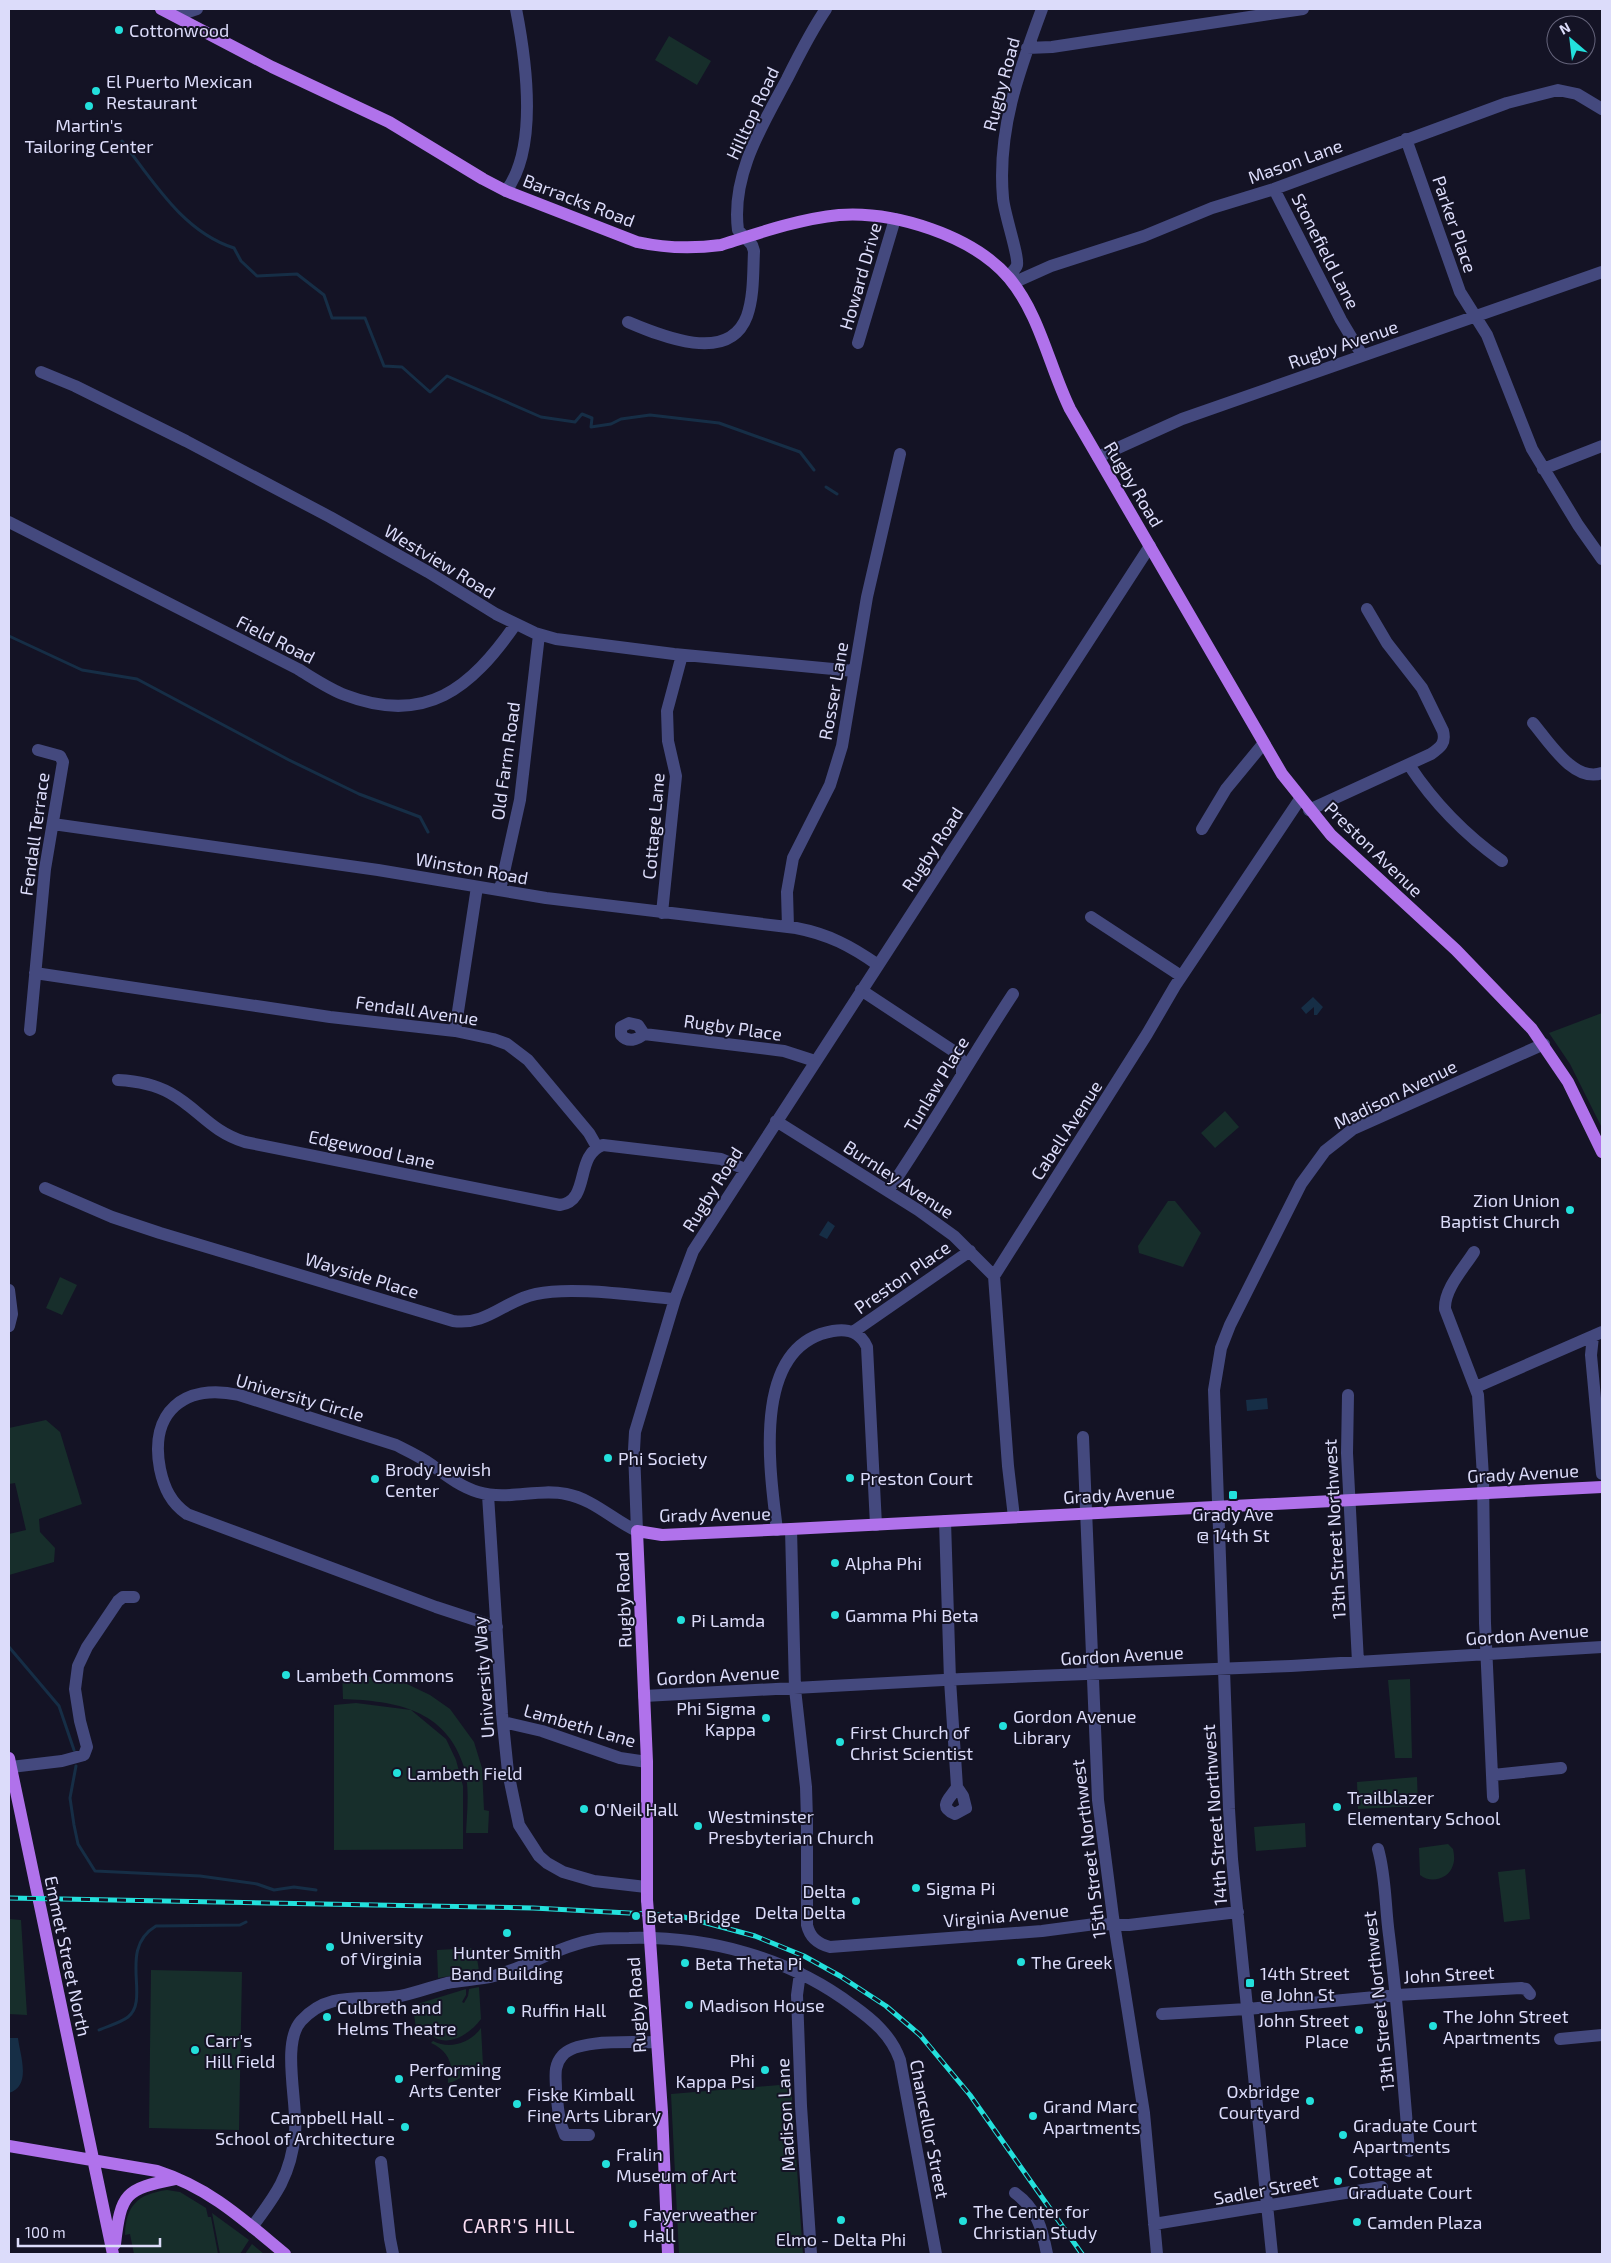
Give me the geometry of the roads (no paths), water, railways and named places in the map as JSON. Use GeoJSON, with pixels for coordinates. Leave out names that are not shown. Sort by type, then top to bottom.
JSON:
{"type":"FeatureCollection","features":[{"type":"Feature","properties":{"kind":"main road","name":"Barracks Road"},"geometry":{"type":"LineString","coordinates":[[162,9],[272,67],[389,122],[458,165],[506,191],[617,236],[658,246],[704,247],[721,245],[831,216],[860,215],[894,219],[959,240],[976,250],[1011,280]]}},
{"type":"Feature","properties":{"kind":"main road","name":"Rugby Road"},"geometry":{"type":"LineString","coordinates":[[1011,280],[1031,312],[1059,386],[1070,409],[1150,546]]}},
{"type":"Feature","properties":{"kind":"main road","name":"Preston Avenue"},"geometry":{"type":"LineString","coordinates":[[1150,546],[1263,744],[1300,799],[1331,835],[1456,950],[1532,1029],[1568,1082],[1602,1152]]}},
{"type":"Feature","properties":{"kind":"main road","name":"Grady Avenue"},"geometry":{"type":"LineString","coordinates":[[637,1531],[662,1535],[777,1530],[1602,1487]]}},
{"type":"Feature","properties":{"kind":"main road","name":"Rugby Road"},"geometry":{"type":"LineString","coordinates":[[637,1531],[647,1762],[647,1893],[668,2254]]}},
{"type":"Feature","properties":{"kind":"main road","name":"Emmet Street North"},"geometry":{"type":"LineString","coordinates":[[10,1762],[114,2254]]}},
{"type":"Feature","properties":{"kind":"main road"},"geometry":{"type":"LineString","coordinates":[[9,2146],[157,2171],[179,2178],[220,2201],[285,2254]]}},
{"type":"Feature","properties":{"kind":"main road"},"geometry":{"type":"LineString","coordinates":[[114,2254],[119,2215],[124,2201],[129,2195],[146,2184],[179,2178]]}},
{"type":"Feature","properties":{"kind":"street"},"geometry":{"type":"LineString","coordinates":[[176,16],[197,9]]}},
{"type":"Feature","properties":{"kind":"street"},"geometry":{"type":"LineString","coordinates":[[506,191],[513,182],[517,171],[526,134],[527,85],[516,9]]}},
{"type":"Feature","properties":{"kind":"street","name":"Hilltop Road"},"geometry":{"type":"LineString","coordinates":[[628,322],[655,334],[688,342],[714,343],[732,336],[743,324],[749,308],[754,251],[752,245],[738,230],[736,201],[749,156],[803,48],[826,9]]}},
{"type":"Feature","properties":{"kind":"street","name":"Rugby Road"},"geometry":{"type":"LineString","coordinates":[[1011,280],[1017,265],[1017,254],[1006,217],[1003,198],[1003,138],[1009,109],[1027,48],[1042,9]]}},
{"type":"Feature","properties":{"kind":"street"},"geometry":{"type":"LineString","coordinates":[[1027,48],[1052,46],[1303,9]]}},
{"type":"Feature","properties":{"kind":"street","name":"Mason Lane"},"geometry":{"type":"LineString","coordinates":[[1011,280],[1027,277],[1092,252],[1150,233],[1212,208],[1274,189],[1476,113],[1548,91],[1568,90],[1602,110]]}},
{"type":"Feature","properties":{"kind":"street","name":"Parker Place"},"geometry":{"type":"LineString","coordinates":[[1406,139],[1460,292],[1487,335],[1522,426],[1543,468],[1602,559]]}},
{"type":"Feature","properties":{"kind":"street","name":"Stonefield Lane"},"geometry":{"type":"LineString","coordinates":[[1274,189],[1341,320],[1362,355]]}},
{"type":"Feature","properties":{"kind":"street","name":"Howard Drive"},"geometry":{"type":"LineString","coordinates":[[858,343],[894,219]]}},
{"type":"Feature","properties":{"kind":"street","name":"Rugby Avenue"},"geometry":{"type":"LineString","coordinates":[[1098,457],[1182,418],[1362,355],[1476,318],[1602,272]]}},
{"type":"Feature","properties":{"kind":"street","name":"Westview Road"},"geometry":{"type":"LineString","coordinates":[[42,372],[75,386],[186,441],[330,517],[428,572],[515,625],[539,635],[556,639],[682,655],[854,671]]}},
{"type":"Feature","properties":{"kind":"street"},"geometry":{"type":"LineString","coordinates":[[1543,468],[1602,446]]}},
{"type":"Feature","properties":{"kind":"street","name":"Rosser Lane"},"geometry":{"type":"LineString","coordinates":[[788,927],[787,892],[793,858],[804,833],[820,806],[836,768],[868,597],[900,454]]}},
{"type":"Feature","properties":{"kind":"street","name":"Field Road"},"geometry":{"type":"LineString","coordinates":[[9,522],[298,669],[343,694],[363,701],[397,705],[414,704],[451,693],[483,666],[515,625]]}},
{"type":"Feature","properties":{"kind":"street","name":"Rugby Road"},"geometry":{"type":"LineString","coordinates":[[637,1531],[635,1432],[675,1298],[693,1251],[1150,546]]}},
{"type":"Feature","properties":{"kind":"street"},"geometry":{"type":"LineString","coordinates":[[1309,810],[1431,754],[1443,745],[1445,738],[1443,731],[1415,678],[1387,643],[1368,609]]}},
{"type":"Feature","properties":{"kind":"street","name":"Old Farm Road"},"geometry":{"type":"LineString","coordinates":[[500,890],[520,800],[539,635]]}},
{"type":"Feature","properties":{"kind":"street","name":"Cottage Lane"},"geometry":{"type":"LineString","coordinates":[[662,913],[676,776],[668,741],[667,711],[682,655]]}},
{"type":"Feature","properties":{"kind":"street"},"geometry":{"type":"LineString","coordinates":[[1533,723],[1576,771],[1591,775],[1602,773]]}},
{"type":"Feature","properties":{"kind":"street"},"geometry":{"type":"LineString","coordinates":[[1202,829],[1226,789],[1263,744]]}},
{"type":"Feature","properties":{"kind":"street","name":"Fendall Terrace"},"geometry":{"type":"LineString","coordinates":[[30,1030],[45,869],[63,762],[60,756],[38,750]]}},
{"type":"Feature","properties":{"kind":"street"},"geometry":{"type":"LineString","coordinates":[[1408,764],[1433,799],[1451,819],[1471,838],[1502,860]]}},
{"type":"Feature","properties":{"kind":"street","name":"Cabell Avenue"},"geometry":{"type":"LineString","coordinates":[[994,1276],[1148,1034],[1181,976],[1300,799]]}},
{"type":"Feature","properties":{"kind":"street","name":"Winston Road"},"geometry":{"type":"LineString","coordinates":[[53,824],[120,835],[369,868],[500,890],[662,913],[788,927],[821,933],[840,941],[878,965]]}},
{"type":"Feature","properties":{"kind":"street"},"geometry":{"type":"LineString","coordinates":[[455,1031],[477,886]]}},
{"type":"Feature","properties":{"kind":"street"},"geometry":{"type":"LineString","coordinates":[[1091,918],[1181,976]]}},
{"type":"Feature","properties":{"kind":"street","name":"Fendall Avenue"},"geometry":{"type":"LineString","coordinates":[[35,974],[320,1015],[455,1031],[493,1039],[518,1051],[528,1060],[589,1133],[597,1147]]}},
{"type":"Feature","properties":{"kind":"street"},"geometry":{"type":"LineString","coordinates":[[861,990],[955,1052],[962,1061],[962,1074]]}},
{"type":"Feature","properties":{"kind":"street","name":"Tunlaw Place"},"geometry":{"type":"LineString","coordinates":[[888,1191],[930,1129],[962,1074],[1013,994]]}},
{"type":"Feature","properties":{"kind":"street","name":"Rugby Place"},"geometry":{"type":"LineString","coordinates":[[644,1034],[784,1051],[815,1061]]}},
{"type":"Feature","properties":{"kind":"street","name":"Madison Avenue"},"geometry":{"type":"LineString","coordinates":[[1217,1372],[1221,1348],[1230,1325],[1300,1184],[1325,1151],[1354,1130],[1544,1044]]}},
{"type":"Feature","properties":{"kind":"street","name":"Edgewood Lane"},"geometry":{"type":"LineString","coordinates":[[118,1080],[147,1084],[164,1090],[183,1101],[218,1131],[244,1142],[560,1205],[566,1204],[576,1196],[589,1155],[597,1147]]}},
{"type":"Feature","properties":{"kind":"street","name":"Burnley Avenue"},"geometry":{"type":"LineString","coordinates":[[776,1121],[888,1191],[946,1231],[970,1251],[994,1276]]}},
{"type":"Feature","properties":{"kind":"street"},"geometry":{"type":"LineString","coordinates":[[597,1147],[609,1144],[721,1159],[745,1169]]}},
{"type":"Feature","properties":{"kind":"street","name":"Wayside Place"},"geometry":{"type":"LineString","coordinates":[[45,1188],[112,1217],[160,1233],[453,1321],[473,1322],[482,1319],[510,1303],[537,1293],[584,1292],[675,1298]]}},
{"type":"Feature","properties":{"kind":"street","name":"Preston Place"},"geometry":{"type":"LineString","coordinates":[[853,1332],[970,1251]]}},
{"type":"Feature","properties":{"kind":"street"},"geometry":{"type":"LineString","coordinates":[[1474,1252],[1444,1302],[1476,1387],[1483,1493],[1493,1797]]}},
{"type":"Feature","properties":{"kind":"street"},"geometry":{"type":"LineString","coordinates":[[994,1276],[1006,1448],[1014,1517]]}},
{"type":"Feature","properties":{"kind":"street"},"geometry":{"type":"LineString","coordinates":[[9,1290],[12,1314],[9,1326]]}},
{"type":"Feature","properties":{"kind":"street","name":"Preston Place"},"geometry":{"type":"LineString","coordinates":[[777,1530],[768,1436],[773,1402],[789,1360],[796,1351],[813,1338],[836,1330],[853,1332],[864,1341],[868,1352],[876,1525]]}},
{"type":"Feature","properties":{"kind":"street"},"geometry":{"type":"LineString","coordinates":[[1476,1387],[1598,1334]]}},
{"type":"Feature","properties":{"kind":"street"},"geometry":{"type":"LineString","coordinates":[[1598,1334],[1591,1355],[1602,1474]]}},
{"type":"Feature","properties":{"kind":"street","name":"14th Street Northwest"},"geometry":{"type":"LineString","coordinates":[[1217,1372],[1214,1390],[1229,1809],[1272,2254]]}},
{"type":"Feature","properties":{"kind":"street","name":"University Circle"},"geometry":{"type":"LineString","coordinates":[[497,1627],[428,1604],[187,1514],[172,1501],[167,1492],[158,1459],[157,1436],[165,1417],[180,1402],[207,1393],[231,1394],[396,1444],[420,1457],[463,1486],[488,1495],[511,1497],[552,1493],[565,1494],[589,1502],[637,1531]]}},
{"type":"Feature","properties":{"kind":"street","name":"13th Street Northwest"},"geometry":{"type":"LineString","coordinates":[[1348,1395],[1347,1445],[1358,1662]]}},
{"type":"Feature","properties":{"kind":"street","name":"15th Street Northwest"},"geometry":{"type":"LineString","coordinates":[[1083,1437],[1098,1800],[1114,1925],[1143,2108],[1157,2254]]}},
{"type":"Feature","properties":{"kind":"street","name":"University Way"},"geometry":{"type":"LineString","coordinates":[[488,1495],[503,1722],[514,1810],[518,1825],[539,1856],[563,1872],[579,1878],[647,1893]]}},
{"type":"Feature","properties":{"kind":"street"},"geometry":{"type":"LineString","coordinates":[[945,1521],[950,1680],[957,1787]]}},
{"type":"Feature","properties":{"kind":"street"},"geometry":{"type":"LineString","coordinates":[[791,1529],[795,1689]]}},
{"type":"Feature","properties":{"kind":"street"},"geometry":{"type":"LineString","coordinates":[[10,1762],[62,1761],[76,1759],[84,1755],[87,1747],[80,1721],[75,1689],[78,1666],[87,1647],[118,1601],[124,1597],[134,1597]]}},
{"type":"Feature","properties":{"kind":"street","name":"Gordon Avenue"},"geometry":{"type":"LineString","coordinates":[[644,1696],[1358,1662],[1602,1647]]}},
{"type":"Feature","properties":{"kind":"street","name":"Virginia Avenue"},"geometry":{"type":"LineString","coordinates":[[795,1689],[806,1787],[807,1925],[812,1937],[823,1945],[830,1947],[1042,1931],[1095,1924],[1114,1925],[1238,1912]]}},
{"type":"Feature","properties":{"kind":"street","name":"Lambeth Lane"},"geometry":{"type":"LineString","coordinates":[[503,1722],[542,1731],[620,1758],[647,1762]]}},
{"type":"Feature","properties":{"kind":"street"},"geometry":{"type":"LineString","coordinates":[[1492,1775],[1561,1768]]}},
{"type":"Feature","properties":{"kind":"street","name":"13th Street Northwest"},"geometry":{"type":"LineString","coordinates":[[1378,1849],[1384,1874],[1388,1933],[1397,1995],[1409,2151]]}},
{"type":"Feature","properties":{"kind":"street","name":"Chancellor Street"},"geometry":{"type":"LineString","coordinates":[[252,2227],[286,2178],[295,2132],[293,2041],[301,2021],[322,2004],[339,1998],[400,1996],[446,1984],[494,1976],[561,1948],[599,1939],[649,1931],[674,1939],[742,1951],[774,1961],[842,1998],[884,2031],[896,2048],[910,2110],[936,2254]]}},
{"type":"Feature","properties":{"kind":"street","name":"Madison Lane"},"geometry":{"type":"LineString","coordinates":[[800,1974],[797,1995],[801,2106],[811,2254]]}},
{"type":"Feature","properties":{"kind":"street","name":"John Street"},"geometry":{"type":"LineString","coordinates":[[1162,2014],[1248,2010],[1397,1995],[1521,1988],[1526,1989],[1530,1994]]}},
{"type":"Feature","properties":{"kind":"street"},"geometry":{"type":"LineString","coordinates":[[1560,2039],[1602,2036]]}},
{"type":"Feature","properties":{"kind":"street"},"geometry":{"type":"LineString","coordinates":[[589,2135],[565,2135],[559,2123],[555,2069],[562,2056],[573,2048],[608,2043],[656,2042]]}},
{"type":"Feature","properties":{"kind":"street"},"geometry":{"type":"LineString","coordinates":[[381,2162],[393,2254]]}},
{"type":"Feature","properties":{"kind":"street","name":"Sadler Street"},"geometry":{"type":"LineString","coordinates":[[1154,2224],[1382,2187]]}},
{"type":"Feature","properties":{"kind":"street"},"geometry":{"type":"LineString","coordinates":[[1014,2193],[1031,2207],[1037,2217],[1042,2228],[1046,2254]]}},
{"type":"Feature","properties":{"kind":"water"},"geometry":{"type":"Polygon","coordinates":[[[1313,997],[1323,1007],[1317,1015],[1314,1015],[1314,1007],[1306,1014],[1301,1008],[1313,997]]]}},
{"type":"Feature","properties":{"kind":"water"},"geometry":{"type":"Polygon","coordinates":[[[828,1221],[835,1226],[827,1239],[819,1235],[828,1221]]]}},
{"type":"Feature","properties":{"kind":"water"},"geometry":{"type":"Polygon","coordinates":[[[1267,1398],[1268,1409],[1247,1411],[1246,1400],[1267,1398]]]}},
{"type":"Feature","properties":{"kind":"water"},"geometry":{"type":"Polygon","coordinates":[[[9,2038],[18,2038],[23,2069],[20,2084],[9,2093],[9,2038]]]}},
{"type":"Feature","properties":{"kind":"waterway"},"geometry":{"type":"LineString","coordinates":[[122,141],[170,204],[184,218],[199,230],[234,248],[241,261],[257,276],[297,274],[324,295],[332,318],[365,318],[384,366],[402,367],[430,392],[447,376],[541,417],[575,422],[582,414],[592,418],[591,427],[611,424],[621,419],[650,415],[719,423],[800,452],[814,470]]}},
{"type":"Feature","properties":{"kind":"waterway"},"geometry":{"type":"LineString","coordinates":[[826,487],[837,494]]}},
{"type":"Feature","properties":{"kind":"waterway"},"geometry":{"type":"LineString","coordinates":[[9,636],[82,670],[137,679],[289,760],[359,794],[420,817],[428,832]]}},
{"type":"Feature","properties":{"kind":"waterway"},"geometry":{"type":"LineString","coordinates":[[9,1647],[59,1706],[74,1750]]}},
{"type":"Feature","properties":{"kind":"waterway"},"geometry":{"type":"LineString","coordinates":[[76,1766],[70,1798],[74,1825],[78,1844],[95,1871],[200,1876],[257,1884],[274,1890],[294,1887],[316,1890]]}},
{"type":"Feature","properties":{"kind":"waterway"},"geometry":{"type":"LineString","coordinates":[[99,2030],[125,2019],[134,2009],[137,1998],[136,1960],[138,1947],[145,1936],[156,1926],[240,1925],[246,1922]]}},
{"type":"Feature","properties":{"kind":"railway"},"geometry":{"type":"LineString","coordinates":[[9,1898],[533,1908],[684,1917],[755,1936],[804,1956],[840,1976],[886,2006],[920,2035],[970,2095],[1082,2254]]}},
{"type":"Feature","properties":{"kind":"place","name":"Cottonwood"},"geometry":{"type":"Point","coordinates":[119,30]}},
{"type":"Feature","properties":{"kind":"place","name":"El Puerto Mexican Restaurant"},"geometry":{"type":"Point","coordinates":[96,91]}},
{"type":"Feature","properties":{"kind":"place","name":"Martin's Tailoring Center"},"geometry":{"type":"Point","coordinates":[89,106]}},
{"type":"Feature","properties":{"kind":"place","name":"Zion Union Baptist Church"},"geometry":{"type":"Point","coordinates":[1570,1210]}},
{"type":"Feature","properties":{"kind":"place","name":"Phi Society"},"geometry":{"type":"Point","coordinates":[608,1458]}},
{"type":"Feature","properties":{"kind":"place","name":"Preston Court"},"geometry":{"type":"Point","coordinates":[850,1478]}},
{"type":"Feature","properties":{"kind":"place","name":"Brody Jewish Center"},"geometry":{"type":"Point","coordinates":[375,1479]}},
{"type":"Feature","properties":{"kind":"place","name":"Grady Ave @ 14th St"},"geometry":{"type":"Point","coordinates":[1233,1495]}},
{"type":"Feature","properties":{"kind":"place","name":"Alpha Phi"},"geometry":{"type":"Point","coordinates":[835,1563]}},
{"type":"Feature","properties":{"kind":"place","name":"Gamma Phi Beta"},"geometry":{"type":"Point","coordinates":[835,1615]}},
{"type":"Feature","properties":{"kind":"place","name":"Pi Lamda"},"geometry":{"type":"Point","coordinates":[681,1620]}},
{"type":"Feature","properties":{"kind":"place","name":"Lambeth Commons"},"geometry":{"type":"Point","coordinates":[286,1675]}},
{"type":"Feature","properties":{"kind":"place","name":"Phi Sigma Kappa"},"geometry":{"type":"Point","coordinates":[766,1718]}},
{"type":"Feature","properties":{"kind":"place","name":"Gordon Avenue Library"},"geometry":{"type":"Point","coordinates":[1003,1726]}},
{"type":"Feature","properties":{"kind":"place","name":"First Church of Christ Scientist"},"geometry":{"type":"Point","coordinates":[840,1742]}},
{"type":"Feature","properties":{"kind":"place","name":"Lambeth Field"},"geometry":{"type":"Point","coordinates":[397,1773]}},
{"type":"Feature","properties":{"kind":"place","name":"Trailblazer Elementary School"},"geometry":{"type":"Point","coordinates":[1337,1807]}},
{"type":"Feature","properties":{"kind":"place","name":"O'Neil Hall"},"geometry":{"type":"Point","coordinates":[584,1809]}},
{"type":"Feature","properties":{"kind":"place","name":"Westminster Presbyterian Church"},"geometry":{"type":"Point","coordinates":[698,1826]}},
{"type":"Feature","properties":{"kind":"place","name":"Sigma Pi"},"geometry":{"type":"Point","coordinates":[916,1888]}},
{"type":"Feature","properties":{"kind":"place","name":"Delta Delta Delta"},"geometry":{"type":"Point","coordinates":[856,1901]}},
{"type":"Feature","properties":{"kind":"place","name":"Beta Bridge"},"geometry":{"type":"Point","coordinates":[636,1916]}},
{"type":"Feature","properties":{"kind":"place","name":"Hunter Smith Band Building"},"geometry":{"type":"Point","coordinates":[507,1933]}},
{"type":"Feature","properties":{"kind":"place","name":"University of Virginia"},"geometry":{"type":"Point","coordinates":[330,1947]}},
{"type":"Feature","properties":{"kind":"place","name":"The Greek"},"geometry":{"type":"Point","coordinates":[1021,1962]}},
{"type":"Feature","properties":{"kind":"place","name":"Beta Theta Pi"},"geometry":{"type":"Point","coordinates":[685,1963]}},
{"type":"Feature","properties":{"kind":"place","name":"14th Street @ John St"},"geometry":{"type":"Point","coordinates":[1250,1983]}},
{"type":"Feature","properties":{"kind":"place","name":"Madison House"},"geometry":{"type":"Point","coordinates":[689,2005]}},
{"type":"Feature","properties":{"kind":"place","name":"Ruffin Hall"},"geometry":{"type":"Point","coordinates":[511,2010]}},
{"type":"Feature","properties":{"kind":"place","name":"Culbreth and Helms Theatre"},"geometry":{"type":"Point","coordinates":[327,2017]}},
{"type":"Feature","properties":{"kind":"place","name":"The John Street Apartments"},"geometry":{"type":"Point","coordinates":[1433,2026]}},
{"type":"Feature","properties":{"kind":"place","name":"John Street Place"},"geometry":{"type":"Point","coordinates":[1359,2030]}},
{"type":"Feature","properties":{"kind":"place","name":"Carr's Hill Field"},"geometry":{"type":"Point","coordinates":[195,2050]}},
{"type":"Feature","properties":{"kind":"place","name":"Phi Kappa Psi"},"geometry":{"type":"Point","coordinates":[765,2070]}},
{"type":"Feature","properties":{"kind":"place","name":"Performing Arts Center"},"geometry":{"type":"Point","coordinates":[399,2079]}},
{"type":"Feature","properties":{"kind":"place","name":"Oxbridge Courtyard"},"geometry":{"type":"Point","coordinates":[1310,2101]}},
{"type":"Feature","properties":{"kind":"place","name":"Fiske Kimball Fine Arts Library"},"geometry":{"type":"Point","coordinates":[517,2104]}},
{"type":"Feature","properties":{"kind":"place","name":"Grand Marc Apartments"},"geometry":{"type":"Point","coordinates":[1033,2116]}},
{"type":"Feature","properties":{"kind":"place","name":"Campbell Hall - School of Architecture"},"geometry":{"type":"Point","coordinates":[405,2127]}},
{"type":"Feature","properties":{"kind":"place","name":"Graduate Court Apartments"},"geometry":{"type":"Point","coordinates":[1343,2135]}},
{"type":"Feature","properties":{"kind":"place","name":"Fralin Museum of Art"},"geometry":{"type":"Point","coordinates":[606,2164]}},
{"type":"Feature","properties":{"kind":"place","name":"Cottage at Graduate Court"},"geometry":{"type":"Point","coordinates":[1338,2181]}},
{"type":"Feature","properties":{"kind":"place","name":"Elmo - Delta Phi"},"geometry":{"type":"Point","coordinates":[841,2220]}},
{"type":"Feature","properties":{"kind":"place","name":"The Center for Christian Study"},"geometry":{"type":"Point","coordinates":[963,2221]}},
{"type":"Feature","properties":{"kind":"place","name":"Camden Plaza"},"geometry":{"type":"Point","coordinates":[1357,2222]}},
{"type":"Feature","properties":{"kind":"place","name":"Fayerweather Hall"},"geometry":{"type":"Point","coordinates":[633,2224]}},
{"type":"Feature","properties":{"kind":"district","name":"CARR'S HILL"},"geometry":{"type":"Point","coordinates":[519,2225]}}]}
